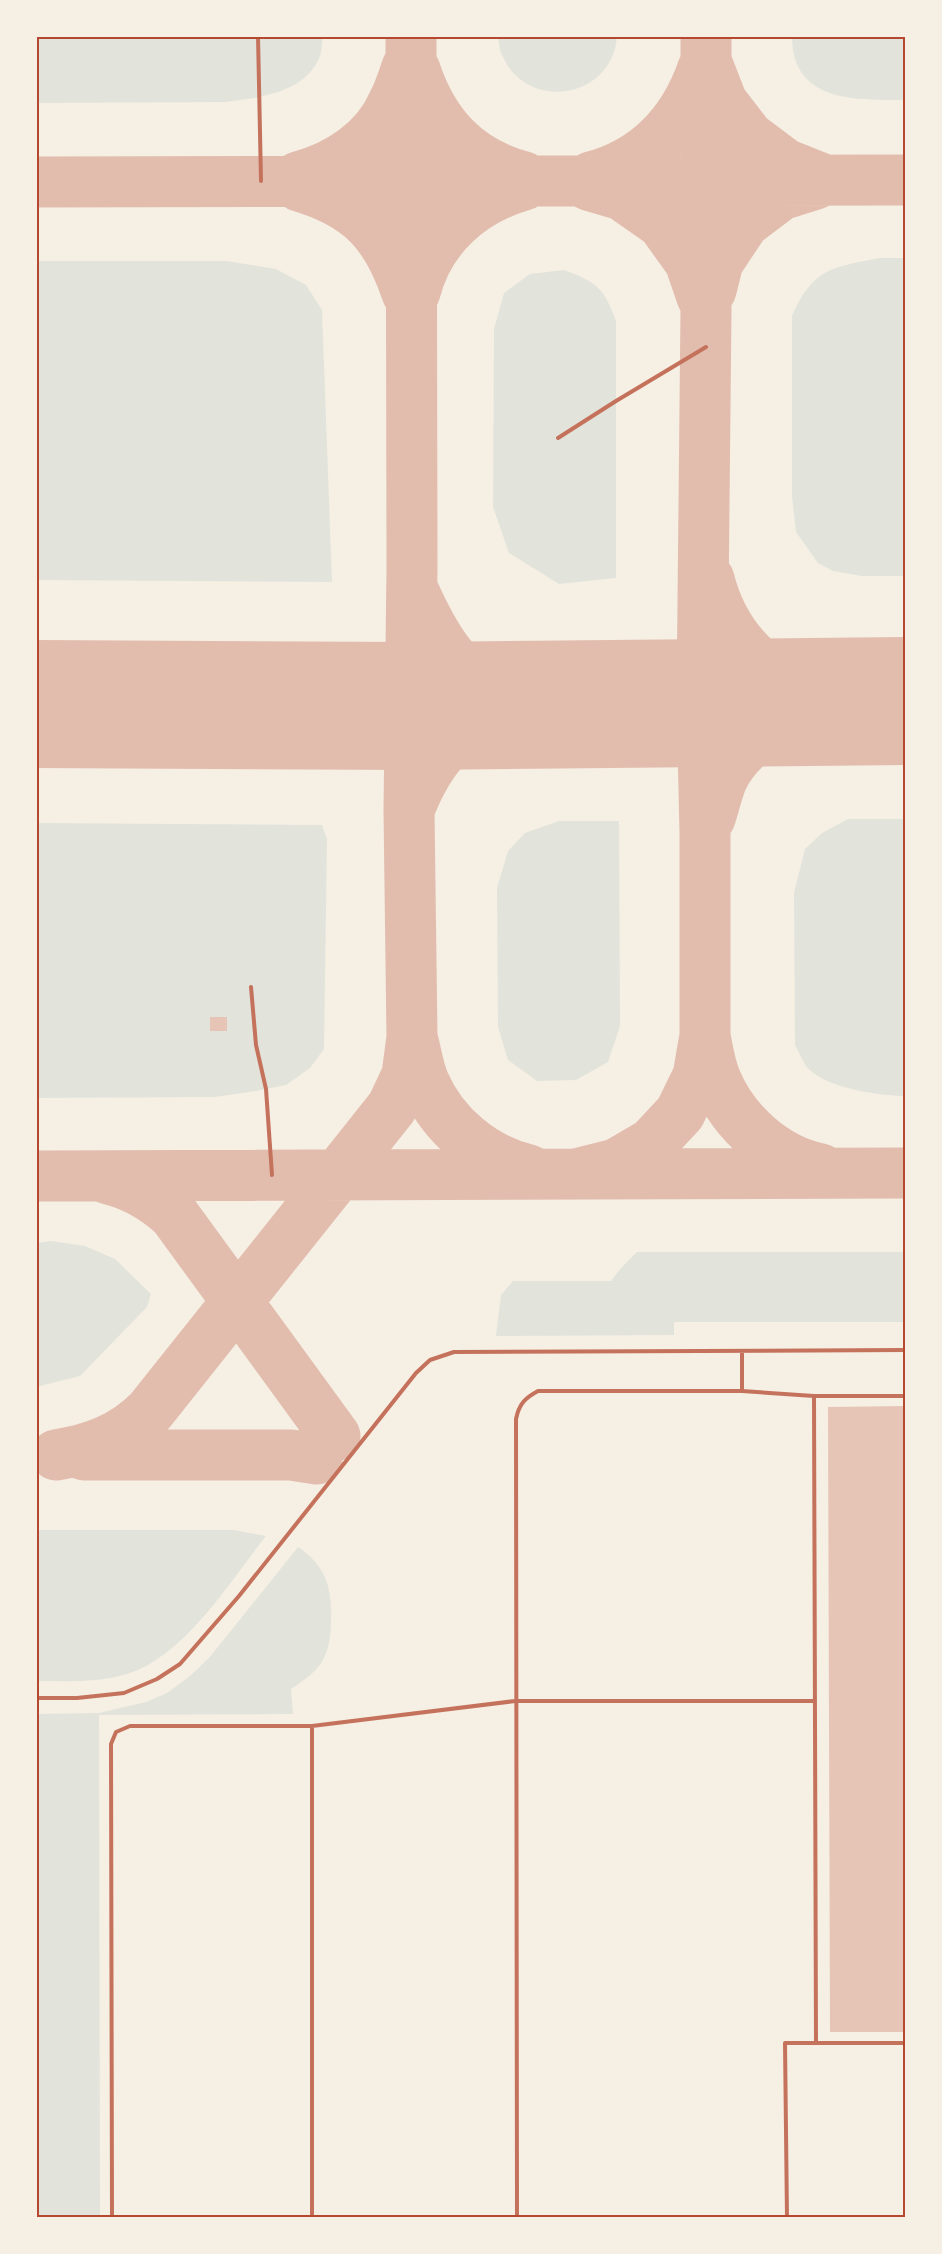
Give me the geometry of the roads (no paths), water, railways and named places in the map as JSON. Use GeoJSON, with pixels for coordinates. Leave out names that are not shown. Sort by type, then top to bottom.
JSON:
{"type":"FeatureCollection","features":[{"type":"Feature","properties":{"kind":"lane"},"geometry":{"type":"LineString","coordinates":[[258,36],[261,181]]}},
{"type":"Feature","properties":{"kind":"lane"},"geometry":{"type":"LineString","coordinates":[[558,438],[706,348]]}},
{"type":"Feature","properties":{"kind":"lane"},"geometry":{"type":"LineString","coordinates":[[251,986],[256,1045],[266,1089],[272,1175]]}},
{"type":"Feature","properties":{"kind":"lane"},"geometry":{"type":"LineString","coordinates":[[36,1698],[76,1698],[124,1693],[157,1679],[180,1664],[239,1596],[416,1373],[430,1360],[454,1352],[906,1350]]}},
{"type":"Feature","properties":{"kind":"lane"},"geometry":{"type":"LineString","coordinates":[[742,1351],[742,1391]]}},
{"type":"Feature","properties":{"kind":"lane"},"geometry":{"type":"LineString","coordinates":[[517,2218],[515,1701],[516,1419],[518,1407],[526,1397],[538,1391],[742,1391],[814,1396],[906,1396]]}},
{"type":"Feature","properties":{"kind":"lane"},"geometry":{"type":"LineString","coordinates":[[814,1396],[816,2043]]}},
{"type":"Feature","properties":{"kind":"lane"},"geometry":{"type":"LineString","coordinates":[[112,2218],[111,1744],[116,1732],[130,1726],[312,1726],[515,1701],[815,1702]]}},
{"type":"Feature","properties":{"kind":"lane"},"geometry":{"type":"LineString","coordinates":[[312,1726],[312,2218]]}},
{"type":"Feature","properties":{"kind":"lane"},"geometry":{"type":"LineString","coordinates":[[787,2218],[785,2042],[906,2043]]}}]}
